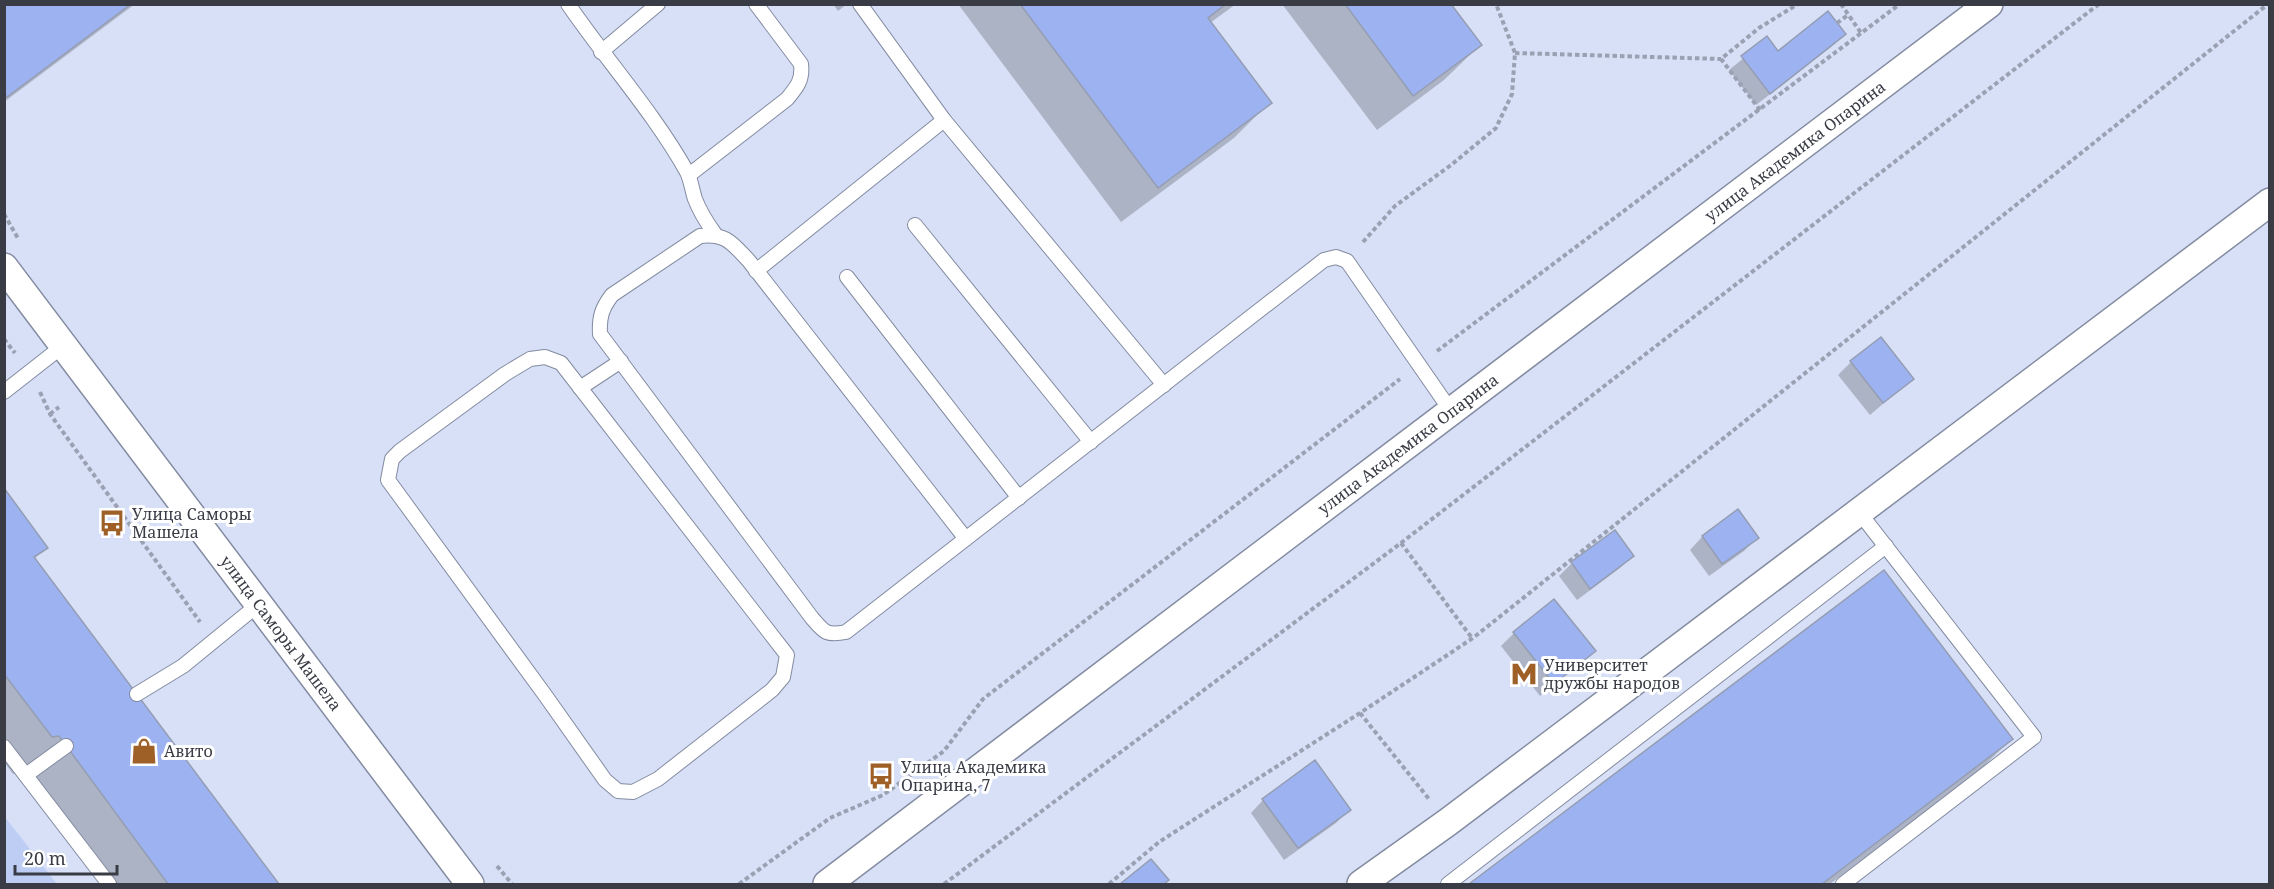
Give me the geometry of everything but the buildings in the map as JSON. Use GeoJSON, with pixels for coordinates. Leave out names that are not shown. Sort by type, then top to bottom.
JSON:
{"type":"FeatureCollection","features":[{"type":"Feature","properties":{"kind":"street","name":"улица Академика Опарина"},"geometry":{"type":"LineString","coordinates":[[827,885],[1989,4]]}},
{"type":"Feature","properties":{"kind":"street"},"geometry":{"type":"LineString","coordinates":[[1361,885],[1448,822],[2270,202]]}},
{"type":"Feature","properties":{"kind":"street","name":"улица Саморы Машела"},"geometry":{"type":"LineString","coordinates":[[4,267],[470,885]]}},
{"type":"Feature","properties":{"kind":"lane"},"geometry":{"type":"LineString","coordinates":[[568,4],[601,52],[649,114],[689,175],[696,201],[715,234],[731,243],[756,271],[966,539]]}},
{"type":"Feature","properties":{"kind":"lane"},"geometry":{"type":"LineString","coordinates":[[601,52],[658,4]]}},
{"type":"Feature","properties":{"kind":"lane"},"geometry":{"type":"LineString","coordinates":[[689,175],[787,99],[798,85],[802,75],[801,64],[756,4]]}},
{"type":"Feature","properties":{"kind":"lane"},"geometry":{"type":"LineString","coordinates":[[860,4],[944,120],[1164,385]]}},
{"type":"Feature","properties":{"kind":"lane"},"geometry":{"type":"LineString","coordinates":[[756,271],[944,120]]}},
{"type":"Feature","properties":{"kind":"lane"},"geometry":{"type":"LineString","coordinates":[[915,225],[1090,442]]}},
{"type":"Feature","properties":{"kind":"lane"},"geometry":{"type":"LineString","coordinates":[[715,234],[700,236],[612,295],[602,307],[600,334],[825,633],[835,635],[846,633],[1324,260],[1336,257],[1347,261],[1451,411]]}},
{"type":"Feature","properties":{"kind":"lane"},"geometry":{"type":"LineString","coordinates":[[847,276],[1019,498]]}},
{"type":"Feature","properties":{"kind":"lane"},"geometry":{"type":"LineString","coordinates":[[4,392],[64,345]]}},
{"type":"Feature","properties":{"kind":"lane"},"geometry":{"type":"LineString","coordinates":[[546,357],[561,363],[580,388],[787,655],[783,677],[771,690],[658,779],[633,792],[618,791],[605,780],[546,695],[388,480],[392,459],[400,451],[530,359],[546,357]]}},
{"type":"Feature","properties":{"kind":"lane"},"geometry":{"type":"LineString","coordinates":[[580,388],[621,361]]}},
{"type":"Feature","properties":{"kind":"lane"},"geometry":{"type":"LineString","coordinates":[[1843,885],[2034,737],[1859,512]]}},
{"type":"Feature","properties":{"kind":"lane"},"geometry":{"type":"LineString","coordinates":[[1448,885],[1886,546]]}},
{"type":"Feature","properties":{"kind":"lane"},"geometry":{"type":"LineString","coordinates":[[137,694],[183,666],[259,604]]}},
{"type":"Feature","properties":{"kind":"lane"},"geometry":{"type":"LineString","coordinates":[[26,775],[66,746]]}},
{"type":"Feature","properties":{"kind":"lane"},"geometry":{"type":"LineString","coordinates":[[4,747],[109,885]]}},
{"type":"Feature","properties":{"kind":"path"},"geometry":{"type":"LineString","coordinates":[[1347,261],[1395,206],[1496,128],[1512,94],[1515,53],[1496,4]]}},
{"type":"Feature","properties":{"kind":"path"},"geometry":{"type":"LineString","coordinates":[[1515,53],[1721,60],[1759,28],[1798,4]]}},
{"type":"Feature","properties":{"kind":"path"},"geometry":{"type":"LineString","coordinates":[[1841,4],[1861,33]]}},
{"type":"Feature","properties":{"kind":"path"},"geometry":{"type":"LineString","coordinates":[[739,885],[830,818],[883,795],[944,751],[983,699],[1419,364],[1900,4]]}},
{"type":"Feature","properties":{"kind":"path"},"geometry":{"type":"LineString","coordinates":[[944,885],[1401,543],[2100,4]]}},
{"type":"Feature","properties":{"kind":"path"},"geometry":{"type":"LineString","coordinates":[[1109,885],[1159,842],[1473,638],[2268,4]]}},
{"type":"Feature","properties":{"kind":"path"},"geometry":{"type":"LineString","coordinates":[[1837,23],[1848,15]]}},
{"type":"Feature","properties":{"kind":"path"},"geometry":{"type":"LineString","coordinates":[[1721,60],[1760,110]]}},
{"type":"Feature","properties":{"kind":"path"},"geometry":{"type":"LineString","coordinates":[[4,339],[30,372],[50,414],[213,641]]}},
{"type":"Feature","properties":{"kind":"path"},"geometry":{"type":"LineString","coordinates":[[50,414],[59,407]]}},
{"type":"Feature","properties":{"kind":"path"},"geometry":{"type":"LineString","coordinates":[[1401,543],[1473,638]]}},
{"type":"Feature","properties":{"kind":"path"},"geometry":{"type":"LineString","coordinates":[[1360,713],[1448,822]]}},
{"type":"Feature","properties":{"kind":"shaded area"},"geometry":{"type":"Polygon","coordinates":[[[5,817],[57,884],[5,884],[5,817]]]}},
{"type":"Feature","properties":{"kind":"place","name":"Улица Саморы Машела"},"geometry":{"type":"Point","coordinates":[112,523]}},
{"type":"Feature","properties":{"kind":"place","name":"Университет дружбы народов"},"geometry":{"type":"Point","coordinates":[1524,674]}},
{"type":"Feature","properties":{"kind":"place","name":"Авито"},"geometry":{"type":"Point","coordinates":[144,751]}},
{"type":"Feature","properties":{"kind":"place","name":"Улица Академика Опарина, 7"},"geometry":{"type":"Point","coordinates":[881,776]}}]}
